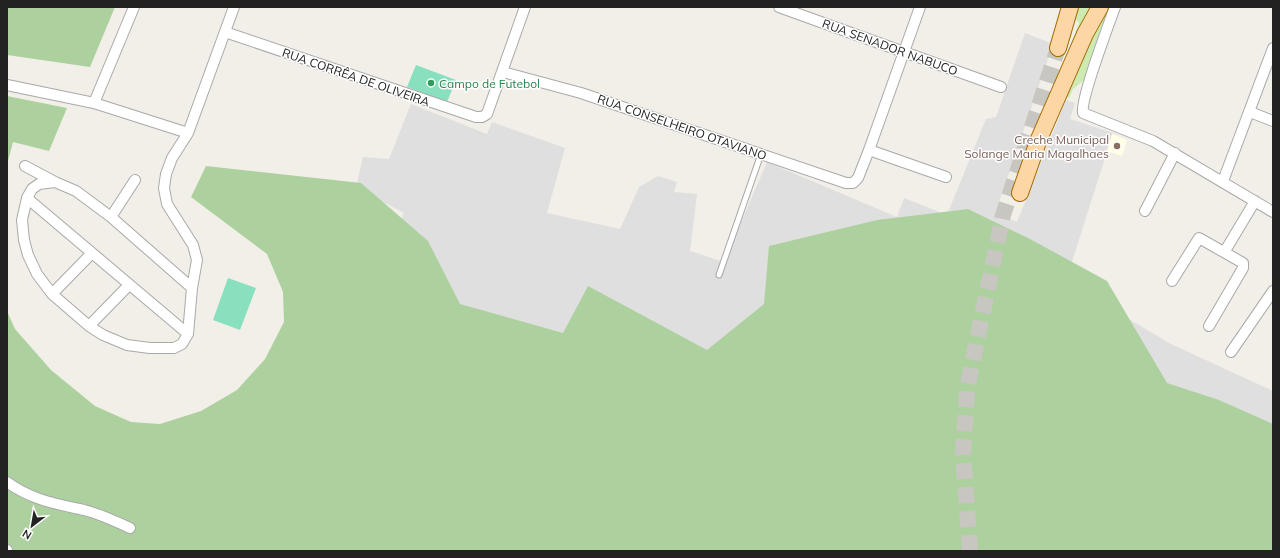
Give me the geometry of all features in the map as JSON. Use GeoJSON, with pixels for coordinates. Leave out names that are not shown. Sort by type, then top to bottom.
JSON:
{"type":"FeatureCollection","features":[{"type":"Feature","properties":{"kind":"main road"},"geometry":{"type":"LineString","coordinates":[[1058,48],[1070,7]]}},
{"type":"Feature","properties":{"kind":"main road"},"geometry":{"type":"LineString","coordinates":[[1020,193],[1039,139],[1085,34],[1100,7]]}},
{"type":"Feature","properties":{"kind":"street"},"geometry":{"type":"LineString","coordinates":[[94,103],[134,7]]}},
{"type":"Feature","properties":{"kind":"street"},"geometry":{"type":"LineString","coordinates":[[55,182],[39,184],[32,190],[27,198],[22,220],[24,240],[28,255],[37,274],[52,294],[89,326],[102,335],[126,345],[150,348],[174,348],[182,344],[188,334],[192,288],[197,260],[193,245],[167,204],[164,188],[166,174],[172,158],[188,133],[234,7]]}},
{"type":"Feature","properties":{"kind":"street"},"geometry":{"type":"LineString","coordinates":[[503,72],[525,7]]}},
{"type":"Feature","properties":{"kind":"street","name":"RUA SENADOR NABUCO"},"geometry":{"type":"LineString","coordinates":[[779,7],[1001,87]]}},
{"type":"Feature","properties":{"kind":"street"},"geometry":{"type":"LineString","coordinates":[[920,7],[869,150],[946,177]]}},
{"type":"Feature","properties":{"kind":"street"},"geometry":{"type":"LineString","coordinates":[[1115,7],[1087,91],[1082,111],[1085,115],[1153,141],[1223,181],[1273,212]]}},
{"type":"Feature","properties":{"kind":"street","name":"RUA CORRÊA DE OLIVEIRA"},"geometry":{"type":"LineString","coordinates":[[225,32],[476,117],[482,117],[487,114],[503,72]]}},
{"type":"Feature","properties":{"kind":"street"},"geometry":{"type":"LineString","coordinates":[[1223,181],[1273,48]]}},
{"type":"Feature","properties":{"kind":"street","name":"RUA CONSELHEIRO OTAVIANO"},"geometry":{"type":"LineString","coordinates":[[503,72],[581,93],[846,183],[853,183],[858,178],[869,150]]}},
{"type":"Feature","properties":{"kind":"street"},"geometry":{"type":"LineString","coordinates":[[7,85],[94,103],[188,133]]}},
{"type":"Feature","properties":{"kind":"street"},"geometry":{"type":"LineString","coordinates":[[1250,112],[1273,120]]}},
{"type":"Feature","properties":{"kind":"street"},"geometry":{"type":"LineString","coordinates":[[1145,211],[1175,153]]}},
{"type":"Feature","properties":{"kind":"street"},"geometry":{"type":"LineString","coordinates":[[25,166],[76,191],[111,217],[192,288]]}},
{"type":"Feature","properties":{"kind":"street"},"geometry":{"type":"LineString","coordinates":[[111,217],[135,180]]}},
{"type":"Feature","properties":{"kind":"street"},"geometry":{"type":"LineString","coordinates":[[27,198],[188,334]]}},
{"type":"Feature","properties":{"kind":"street"},"geometry":{"type":"LineString","coordinates":[[1225,251],[1255,201]]}},
{"type":"Feature","properties":{"kind":"street"},"geometry":{"type":"LineString","coordinates":[[1172,281],[1199,238],[1225,251],[1243,263],[1243,268],[1209,326]]}},
{"type":"Feature","properties":{"kind":"street"},"geometry":{"type":"LineString","coordinates":[[52,294],[92,253]]}},
{"type":"Feature","properties":{"kind":"street"},"geometry":{"type":"LineString","coordinates":[[89,326],[129,285]]}},
{"type":"Feature","properties":{"kind":"street"},"geometry":{"type":"LineString","coordinates":[[1231,352],[1273,292]]}},
{"type":"Feature","properties":{"kind":"street"},"geometry":{"type":"LineString","coordinates":[[7,482],[50,504],[98,514],[130,528]]}},
{"type":"Feature","properties":{"kind":"lane"},"geometry":{"type":"LineString","coordinates":[[718,275],[761,154]]}},
{"type":"Feature","properties":{"kind":"shaded area"},"geometry":{"type":"Polygon","coordinates":[[[1025,33],[1053,44],[995,214],[1017,222],[1066,100],[1075,103],[1070,119],[1113,133],[1069,271],[1117,312],[1171,344],[1273,391],[1273,551],[361,366],[389,245],[404,213],[356,188],[363,157],[389,159],[411,104],[487,134],[492,122],[565,148],[547,213],[620,229],[639,187],[658,176],[677,182],[674,192],[697,194],[690,251],[724,262],[767,162],[897,217],[904,198],[947,215],[986,119],[996,117],[1025,33]]]}},
{"type":"Feature","properties":{"kind":"shaded area","name":"Creche Municipal Solange Maria Magalhaes"},"geometry":{"type":"Polygon","coordinates":[[[1112,134],[1127,140],[1122,156],[1107,151],[1112,134]]]}},
{"type":"Feature","properties":{"kind":"green space"},"geometry":{"type":"Polygon","coordinates":[[[7,7],[115,7],[90,67],[7,55],[7,7]]]}},
{"type":"Feature","properties":{"kind":"green space"},"geometry":{"type":"Polygon","coordinates":[[[1075,7],[1092,7],[1055,88],[1079,23],[1077,20],[1073,23],[1067,50],[1063,47],[1075,7]]]}},
{"type":"Feature","properties":{"kind":"green space"},"geometry":{"type":"Polygon","coordinates":[[[1105,7],[1109,7],[1084,80],[1073,89],[1069,98],[1064,96],[1105,7]]]}},
{"type":"Feature","properties":{"kind":"green space","name":"Campo de Futebol"},"geometry":{"type":"Polygon","coordinates":[[[416,65],[456,80],[447,102],[407,87],[416,65]]]}},
{"type":"Feature","properties":{"kind":"green space"},"geometry":{"type":"Polygon","coordinates":[[[7,96],[67,108],[49,151],[13,142],[7,165],[7,96]]]}},
{"type":"Feature","properties":{"kind":"green space"},"geometry":{"type":"Polygon","coordinates":[[[206,166],[361,183],[428,241],[460,304],[563,333],[588,286],[707,350],[764,304],[769,246],[877,220],[968,209],[1030,239],[1107,281],[1167,383],[1219,400],[1273,424],[1273,551],[7,551],[7,311],[15,329],[51,370],[95,406],[131,422],[160,424],[201,411],[237,390],[265,359],[284,322],[283,292],[267,254],[191,197],[206,166]]]}},
{"type":"Feature","properties":{"kind":"green space"},"geometry":{"type":"Polygon","coordinates":[[[228,278],[256,288],[240,330],[213,320],[228,278]]]}},
{"type":"Feature","properties":{"kind":"tunnel"},"geometry":{"type":"LineString","coordinates":[[970,551],[963,453],[967,389],[1003,215],[1058,48]]}},
{"type":"Feature","properties":{"kind":"place","name":"Campo de Futebol"},"geometry":{"type":"Point","coordinates":[431,83]}},
{"type":"Feature","properties":{"kind":"place","name":"Creche Municipal Solange Maria Magalhaes"},"geometry":{"type":"Point","coordinates":[1117,146]}}]}
